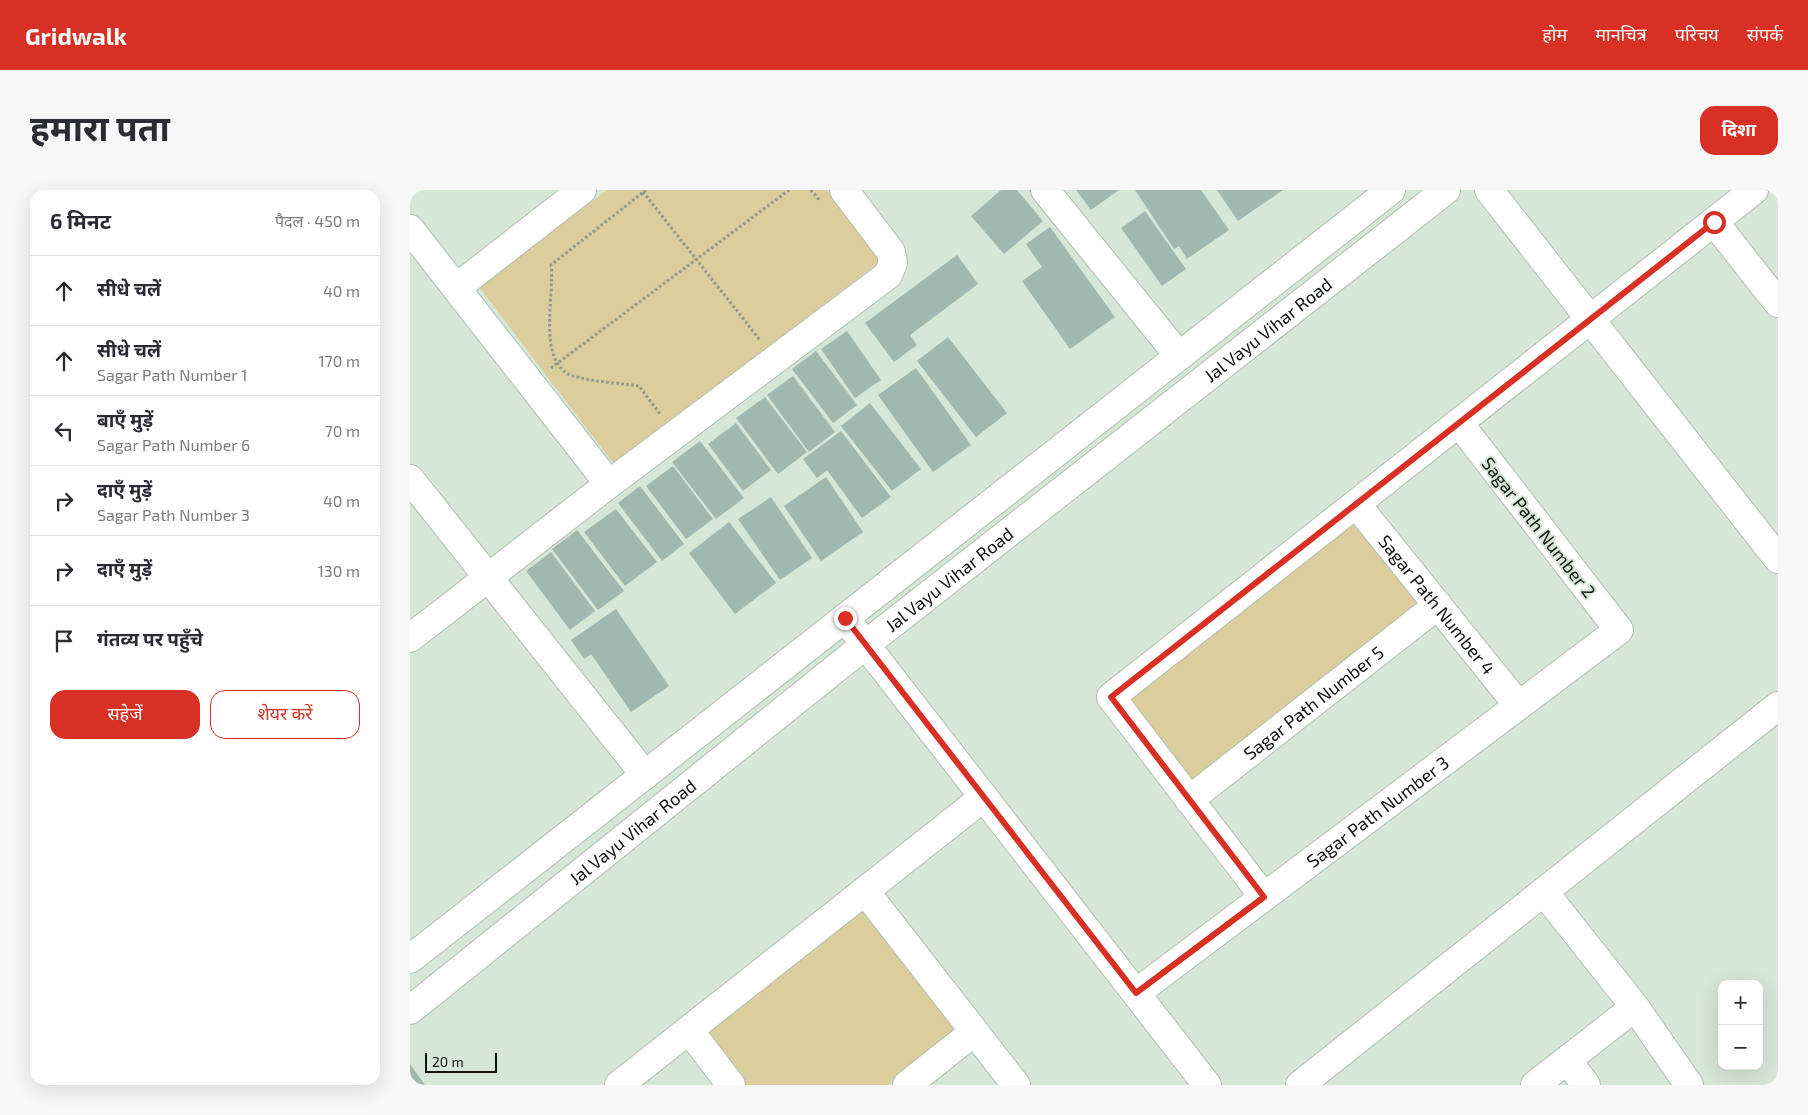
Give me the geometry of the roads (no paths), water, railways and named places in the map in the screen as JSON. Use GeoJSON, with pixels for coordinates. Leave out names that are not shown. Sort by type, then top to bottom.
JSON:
{"type":"FeatureCollection","features":[{"type":"Feature","properties":{"kind":"street"},"geometry":{"type":"LineString","coordinates":[[456,288],[582,190]]}},
{"type":"Feature","properties":{"kind":"street"},"geometry":{"type":"LineString","coordinates":[[1044,190],[1179,356]]}},
{"type":"Feature","properties":{"kind":"street","name":"Jal Vayu Vihar Road"},"geometry":{"type":"LineString","coordinates":[[410,959],[1391,190]]}},
{"type":"Feature","properties":{"kind":"street","name":"Jal Vayu Vihar Road"},"geometry":{"type":"LineString","coordinates":[[410,1010],[866,645],[1446,190]]}},
{"type":"Feature","properties":{"kind":"street"},"geometry":{"type":"LineString","coordinates":[[1488,190],[1778,559]]}},
{"type":"Feature","properties":{"kind":"street"},"geometry":{"type":"LineString","coordinates":[[1264,897],[1111,697],[1754,190]]}},
{"type":"Feature","properties":{"kind":"street"},"geometry":{"type":"LineString","coordinates":[[410,638],[609,484],[888,275],[893,263],[891,252],[833,198]]}},
{"type":"Feature","properties":{"kind":"street"},"geometry":{"type":"LineString","coordinates":[[1714,222],[1778,303]]}},
{"type":"Feature","properties":{"kind":"street"},"geometry":{"type":"LineString","coordinates":[[410,229],[609,484]]}},
{"type":"Feature","properties":{"kind":"street","name":"Sagar Path Number 2"},"geometry":{"type":"LineString","coordinates":[[1459,423],[1619,630]]}},
{"type":"Feature","properties":{"kind":"street"},"geometry":{"type":"LineString","coordinates":[[410,479],[645,775]]}},
{"type":"Feature","properties":{"kind":"street","name":"Sagar Path Number 4"},"geometry":{"type":"LineString","coordinates":[[1356,504],[1518,705]]}},
{"type":"Feature","properties":{"kind":"street","name":"Sagar Path Number 5"},"geometry":{"type":"LineString","coordinates":[[1190,800],[1438,605]]}},
{"type":"Feature","properties":{"kind":"street"},"geometry":{"type":"LineString","coordinates":[[845,618],[1207,1085]]}},
{"type":"Feature","properties":{"kind":"street","name":"Sagar Path Number 3"},"geometry":{"type":"LineString","coordinates":[[1136,993],[1619,630]]}},
{"type":"Feature","properties":{"kind":"street"},"geometry":{"type":"LineString","coordinates":[[1300,1085],[1778,706]]}},
{"type":"Feature","properties":{"kind":"street"},"geometry":{"type":"LineString","coordinates":[[618,1085],[984,797]]}},
{"type":"Feature","properties":{"kind":"street"},"geometry":{"type":"LineString","coordinates":[[865,891],[1016,1085]]}},
{"type":"Feature","properties":{"kind":"street"},"geometry":{"type":"LineString","coordinates":[[1544,892],[1634,1007],[1689,1085]]}},
{"type":"Feature","properties":{"kind":"street"},"geometry":{"type":"LineString","coordinates":[[1534,1085],[1634,1007]]}},
{"type":"Feature","properties":{"kind":"street"},"geometry":{"type":"LineString","coordinates":[[688,1030],[731,1085]]}},
{"type":"Feature","properties":{"kind":"street"},"geometry":{"type":"LineString","coordinates":[[907,1085],[974,1032]]}},
{"type":"Feature","properties":{"kind":"street"},"geometry":{"type":"LineString","coordinates":[[1567,1060],[1586,1085]]}}]}
